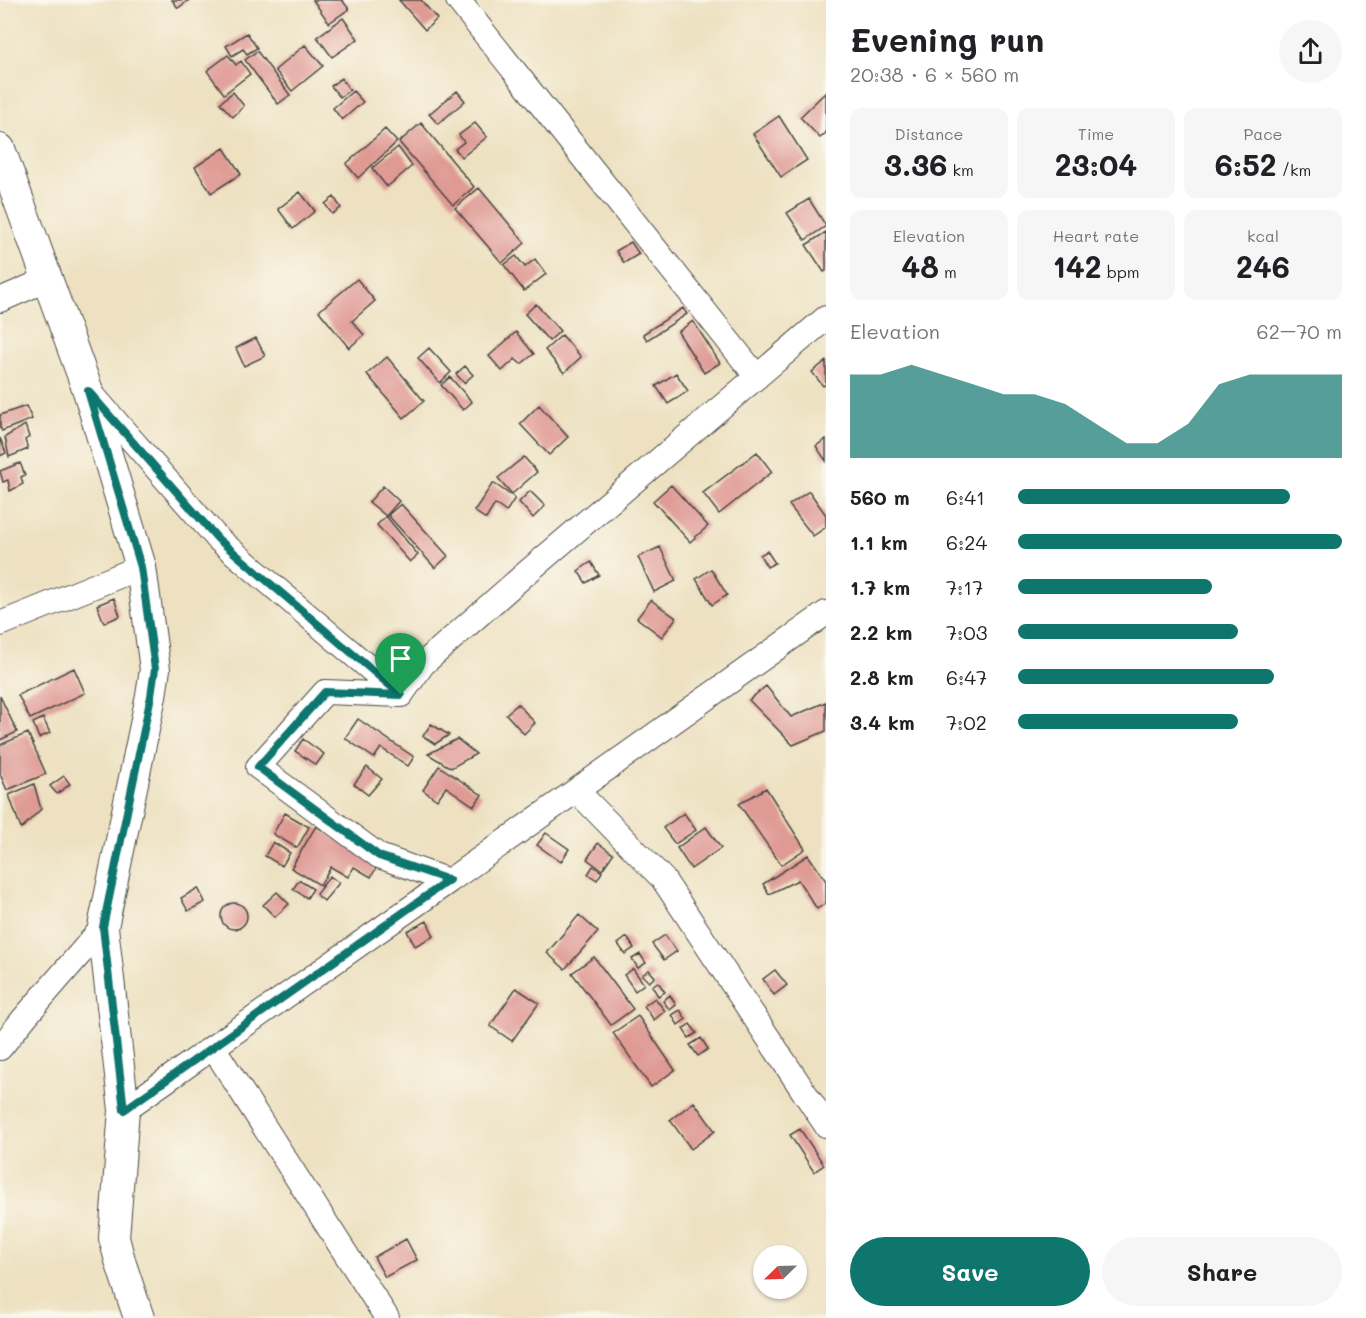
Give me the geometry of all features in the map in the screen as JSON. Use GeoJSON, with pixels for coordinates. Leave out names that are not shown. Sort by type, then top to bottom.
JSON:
{"type":"FeatureCollection","features":[{"type":"Feature","properties":{"kind":"main road"},"geometry":{"type":"LineString","coordinates":[[0,149],[88,391],[141,567],[155,669],[103,927],[124,1110],[114,1238],[120,1264],[139,1318]]}},
{"type":"Feature","properties":{"kind":"street"},"geometry":{"type":"LineString","coordinates":[[458,0],[757,377]]}},
{"type":"Feature","properties":{"kind":"street"},"geometry":{"type":"LineString","coordinates":[[0,300],[48,279]]}},
{"type":"Feature","properties":{"kind":"street"},"geometry":{"type":"LineString","coordinates":[[401,695],[423,664],[531,568],[826,318]]}},
{"type":"Feature","properties":{"kind":"street"},"geometry":{"type":"LineString","coordinates":[[88,391],[218,539],[401,695]]}},
{"type":"Feature","properties":{"kind":"street"},"geometry":{"type":"LineString","coordinates":[[0,624],[141,567]]}},
{"type":"Feature","properties":{"kind":"street"},"geometry":{"type":"LineString","coordinates":[[124,1110],[826,614]]}},
{"type":"Feature","properties":{"kind":"street"},"geometry":{"type":"LineString","coordinates":[[401,695],[325,692],[258,767],[379,856],[449,880]]}},
{"type":"Feature","properties":{"kind":"street"},"geometry":{"type":"LineString","coordinates":[[577,791],[663,879],[826,1125]]}},
{"type":"Feature","properties":{"kind":"street"},"geometry":{"type":"LineString","coordinates":[[0,1048],[103,927]]}},
{"type":"Feature","properties":{"kind":"street"},"geometry":{"type":"LineString","coordinates":[[213,1047],[387,1318]]}},
{"type":"Feature","properties":{"kind":"building"},"geometry":{"type":"Polygon","coordinates":[[[172,0],[189,0],[178,8],[172,0]]]}},
{"type":"Feature","properties":{"kind":"building"},"geometry":{"type":"Polygon","coordinates":[[[313,0],[342,0],[349,9],[329,23],[313,0]]]}},
{"type":"Feature","properties":{"kind":"building"},"geometry":{"type":"Polygon","coordinates":[[[399,0],[421,0],[437,19],[425,30],[399,0]]]}},
{"type":"Feature","properties":{"kind":"building"},"geometry":{"type":"Polygon","coordinates":[[[343,18],[358,39],[332,57],[317,37],[343,18]]]}},
{"type":"Feature","properties":{"kind":"building"},"geometry":{"type":"Polygon","coordinates":[[[247,33],[257,48],[247,54],[243,49],[232,56],[226,46],[247,33]]]}},
{"type":"Feature","properties":{"kind":"building"},"geometry":{"type":"Polygon","coordinates":[[[305,45],[323,66],[292,91],[275,70],[305,45]]]}},
{"type":"Feature","properties":{"kind":"building"},"geometry":{"type":"Polygon","coordinates":[[[257,51],[290,95],[278,104],[245,60],[257,51]]]}},
{"type":"Feature","properties":{"kind":"building"},"geometry":{"type":"Polygon","coordinates":[[[228,55],[236,65],[241,61],[250,74],[224,94],[207,71],[228,55]]]}},
{"type":"Feature","properties":{"kind":"building"},"geometry":{"type":"Polygon","coordinates":[[[341,78],[350,90],[340,97],[331,86],[341,78]]]}},
{"type":"Feature","properties":{"kind":"building"},"geometry":{"type":"Polygon","coordinates":[[[353,91],[363,102],[342,120],[333,108],[353,91]]]}},
{"type":"Feature","properties":{"kind":"building"},"geometry":{"type":"Polygon","coordinates":[[[457,91],[465,101],[438,124],[429,114],[457,91]]]}},
{"type":"Feature","properties":{"kind":"building"},"geometry":{"type":"Polygon","coordinates":[[[233,92],[244,106],[233,117],[220,103],[233,92]]]}},
{"type":"Feature","properties":{"kind":"building"},"geometry":{"type":"Polygon","coordinates":[[[826,92],[826,133],[820,138],[800,117],[826,92]]]}},
{"type":"Feature","properties":{"kind":"building"},"geometry":{"type":"Polygon","coordinates":[[[779,116],[807,160],[781,177],[753,134],[779,116]]]}},
{"type":"Feature","properties":{"kind":"building"},"geometry":{"type":"Polygon","coordinates":[[[421,123],[474,187],[453,205],[399,142],[421,123]]]}},
{"type":"Feature","properties":{"kind":"building"},"geometry":{"type":"Polygon","coordinates":[[[475,123],[487,137],[462,157],[455,149],[464,142],[459,135],[475,123]]]}},
{"type":"Feature","properties":{"kind":"building"},"geometry":{"type":"Polygon","coordinates":[[[385,129],[397,142],[358,178],[346,164],[385,129]]]}},
{"type":"Feature","properties":{"kind":"building"},"geometry":{"type":"Polygon","coordinates":[[[398,147],[412,166],[387,187],[372,168],[398,147]]]}},
{"type":"Feature","properties":{"kind":"building"},"geometry":{"type":"Polygon","coordinates":[[[224,148],[241,174],[211,193],[195,167],[224,148]]]}},
{"type":"Feature","properties":{"kind":"building"},"geometry":{"type":"Polygon","coordinates":[[[479,188],[525,243],[502,263],[455,208],[479,188]]]}},
{"type":"Feature","properties":{"kind":"building"},"geometry":{"type":"Polygon","coordinates":[[[300,192],[315,211],[293,229],[278,209],[300,192]]]}},
{"type":"Feature","properties":{"kind":"building"},"geometry":{"type":"Polygon","coordinates":[[[334,197],[341,208],[332,214],[325,204],[334,197]]]}},
{"type":"Feature","properties":{"kind":"building"},"geometry":{"type":"Polygon","coordinates":[[[809,199],[826,226],[805,240],[787,213],[809,199]]]}},
{"type":"Feature","properties":{"kind":"building"},"geometry":{"type":"Polygon","coordinates":[[[826,232],[826,271],[824,272],[806,245],[826,232]]]}},
{"type":"Feature","properties":{"kind":"building"},"geometry":{"type":"Polygon","coordinates":[[[631,242],[639,254],[624,263],[616,251],[631,242]]]}},
{"type":"Feature","properties":{"kind":"building"},"geometry":{"type":"Polygon","coordinates":[[[516,256],[525,267],[535,259],[546,274],[524,291],[504,265],[516,256]]]}},
{"type":"Feature","properties":{"kind":"building"},"geometry":{"type":"Polygon","coordinates":[[[357,279],[375,301],[352,321],[364,335],[349,348],[319,311],[357,279]]]}},
{"type":"Feature","properties":{"kind":"building"},"geometry":{"type":"Polygon","coordinates":[[[536,304],[560,331],[549,341],[525,314],[536,304]]]}},
{"type":"Feature","properties":{"kind":"building"},"geometry":{"type":"Polygon","coordinates":[[[683,308],[687,314],[647,340],[643,334],[683,308]]]}},
{"type":"Feature","properties":{"kind":"building"},"geometry":{"type":"Polygon","coordinates":[[[693,321],[720,363],[704,373],[678,332],[693,321]]]}},
{"type":"Feature","properties":{"kind":"building"},"geometry":{"type":"Polygon","coordinates":[[[516,332],[534,354],[521,364],[515,359],[502,371],[489,356],[516,332]]]}},
{"type":"Feature","properties":{"kind":"building"},"geometry":{"type":"Polygon","coordinates":[[[562,335],[581,357],[564,373],[545,350],[562,335]]]}},
{"type":"Feature","properties":{"kind":"building"},"geometry":{"type":"Polygon","coordinates":[[[256,338],[265,356],[244,366],[236,348],[256,338]]]}},
{"type":"Feature","properties":{"kind":"building"},"geometry":{"type":"Polygon","coordinates":[[[429,348],[451,372],[440,383],[418,358],[429,348]]]}},
{"type":"Feature","properties":{"kind":"building"},"geometry":{"type":"Polygon","coordinates":[[[387,357],[424,401],[404,418],[367,374],[387,357]]]}},
{"type":"Feature","properties":{"kind":"building"},"geometry":{"type":"Polygon","coordinates":[[[826,361],[826,384],[823,386],[812,372],[826,361]]]}},
{"type":"Feature","properties":{"kind":"building"},"geometry":{"type":"Polygon","coordinates":[[[465,366],[473,375],[464,383],[456,374],[465,366]]]}},
{"type":"Feature","properties":{"kind":"building"},"geometry":{"type":"Polygon","coordinates":[[[676,373],[688,391],[668,404],[656,386],[676,373]]]}},
{"type":"Feature","properties":{"kind":"building"},"geometry":{"type":"Polygon","coordinates":[[[450,377],[472,402],[463,410],[441,385],[450,377]]]}},
{"type":"Feature","properties":{"kind":"building"},"geometry":{"type":"Polygon","coordinates":[[[539,405],[568,437],[549,455],[520,424],[539,405]]]}},
{"type":"Feature","properties":{"kind":"building"},"geometry":{"type":"Polygon","coordinates":[[[26,406],[32,419],[2,431],[0,415],[26,406]]]}},
{"type":"Feature","properties":{"kind":"building"},"geometry":{"type":"Polygon","coordinates":[[[25,425],[29,437],[25,440],[28,449],[9,457],[5,437],[25,425]]]}},
{"type":"Feature","properties":{"kind":"building"},"geometry":{"type":"Polygon","coordinates":[[[0,438],[6,453],[0,456],[0,438]]]}},
{"type":"Feature","properties":{"kind":"building"},"geometry":{"type":"Polygon","coordinates":[[[826,439],[826,461],[816,446],[826,439]]]}},
{"type":"Feature","properties":{"kind":"building"},"geometry":{"type":"Polygon","coordinates":[[[757,452],[772,472],[719,514],[703,493],[757,452]]]}},
{"type":"Feature","properties":{"kind":"building"},"geometry":{"type":"Polygon","coordinates":[[[524,457],[537,472],[512,494],[498,478],[524,457]]]}},
{"type":"Feature","properties":{"kind":"building"},"geometry":{"type":"Polygon","coordinates":[[[20,463],[25,475],[21,477],[23,484],[10,491],[8,480],[3,482],[0,471],[20,463]]]}},
{"type":"Feature","properties":{"kind":"building"},"geometry":{"type":"Polygon","coordinates":[[[493,483],[515,498],[506,512],[495,504],[486,519],[474,511],[493,483]]]}},
{"type":"Feature","properties":{"kind":"building"},"geometry":{"type":"Polygon","coordinates":[[[671,485],[708,526],[690,542],[653,501],[671,485]]]}},
{"type":"Feature","properties":{"kind":"building"},"geometry":{"type":"Polygon","coordinates":[[[383,486],[399,501],[386,516],[369,502],[383,486]]]}},
{"type":"Feature","properties":{"kind":"building"},"geometry":{"type":"Polygon","coordinates":[[[530,491],[545,506],[533,518],[519,502],[530,491]]]}},
{"type":"Feature","properties":{"kind":"building"},"geometry":{"type":"Polygon","coordinates":[[[809,491],[826,515],[826,527],[813,536],[789,505],[809,491]]]}},
{"type":"Feature","properties":{"kind":"building"},"geometry":{"type":"Polygon","coordinates":[[[401,504],[448,556],[435,568],[388,515],[401,504]]]}},
{"type":"Feature","properties":{"kind":"building"},"geometry":{"type":"Polygon","coordinates":[[[386,516],[418,555],[410,562],[377,525],[386,516]]]}},
{"type":"Feature","properties":{"kind":"building"},"geometry":{"type":"Polygon","coordinates":[[[660,547],[676,581],[654,592],[638,557],[660,547]]]}},
{"type":"Feature","properties":{"kind":"building"},"geometry":{"type":"Polygon","coordinates":[[[767,551],[775,563],[767,567],[760,555],[767,551]]]}},
{"type":"Feature","properties":{"kind":"building"},"geometry":{"type":"Polygon","coordinates":[[[591,562],[599,575],[586,583],[578,571],[591,562]]]}},
{"type":"Feature","properties":{"kind":"building"},"geometry":{"type":"Polygon","coordinates":[[[711,569],[727,595],[712,605],[696,579],[711,569]]]}},
{"type":"Feature","properties":{"kind":"building"},"geometry":{"type":"Polygon","coordinates":[[[114,598],[120,616],[104,623],[97,605],[114,598]]]}},
{"type":"Feature","properties":{"kind":"building"},"geometry":{"type":"Polygon","coordinates":[[[651,600],[676,618],[662,637],[637,618],[651,600]]]}},
{"type":"Feature","properties":{"kind":"building"},"geometry":{"type":"Polygon","coordinates":[[[74,668],[85,693],[30,719],[18,695],[74,668]]]}},
{"type":"Feature","properties":{"kind":"building"},"geometry":{"type":"Polygon","coordinates":[[[766,686],[791,717],[826,702],[826,731],[793,745],[749,700],[766,686]]]}},
{"type":"Feature","properties":{"kind":"building"},"geometry":{"type":"Polygon","coordinates":[[[0,696],[17,732],[0,740],[0,696]]]}},
{"type":"Feature","properties":{"kind":"building"},"geometry":{"type":"Polygon","coordinates":[[[518,704],[535,723],[524,734],[506,714],[518,704]]]}},
{"type":"Feature","properties":{"kind":"building"},"geometry":{"type":"Polygon","coordinates":[[[43,718],[50,733],[39,738],[33,723],[43,718]]]}},
{"type":"Feature","properties":{"kind":"building"},"geometry":{"type":"Polygon","coordinates":[[[358,719],[414,757],[408,766],[381,748],[374,758],[345,738],[358,719]]]}},
{"type":"Feature","properties":{"kind":"building"},"geometry":{"type":"Polygon","coordinates":[[[431,724],[449,735],[435,744],[423,736],[431,724]]]}},
{"type":"Feature","properties":{"kind":"building"},"geometry":{"type":"Polygon","coordinates":[[[28,733],[46,774],[7,790],[0,774],[0,745],[28,733]]]}},
{"type":"Feature","properties":{"kind":"building"},"geometry":{"type":"Polygon","coordinates":[[[303,739],[324,754],[316,765],[295,751],[303,739]]]}},
{"type":"Feature","properties":{"kind":"building"},"geometry":{"type":"Polygon","coordinates":[[[457,739],[476,754],[451,768],[428,754],[457,739]]]}},
{"type":"Feature","properties":{"kind":"building"},"geometry":{"type":"Polygon","coordinates":[[[439,766],[482,795],[474,806],[446,787],[437,800],[423,790],[439,766]]]}},
{"type":"Feature","properties":{"kind":"building"},"geometry":{"type":"Polygon","coordinates":[[[367,767],[382,779],[368,795],[354,784],[367,767]]]}},
{"type":"Feature","properties":{"kind":"building"},"geometry":{"type":"Polygon","coordinates":[[[64,776],[70,784],[57,794],[50,786],[64,776]]]}},
{"type":"Feature","properties":{"kind":"building"},"geometry":{"type":"Polygon","coordinates":[[[34,784],[41,809],[21,829],[9,795],[34,784]]]}},
{"type":"Feature","properties":{"kind":"building"},"geometry":{"type":"Polygon","coordinates":[[[766,788],[805,849],[781,865],[739,804],[766,788]]]}},
{"type":"Feature","properties":{"kind":"building"},"geometry":{"type":"Polygon","coordinates":[[[285,813],[309,827],[297,848],[273,834],[285,813]]]}},
{"type":"Feature","properties":{"kind":"building"},"geometry":{"type":"Polygon","coordinates":[[[684,813],[696,830],[675,844],[663,828],[684,813]]]}},
{"type":"Feature","properties":{"kind":"building"},"geometry":{"type":"Polygon","coordinates":[[[316,826],[379,863],[371,877],[354,867],[348,877],[331,867],[320,885],[291,868],[316,826]]]}},
{"type":"Feature","properties":{"kind":"building"},"geometry":{"type":"Polygon","coordinates":[[[706,827],[721,848],[691,869],[677,848],[706,827]]]}},
{"type":"Feature","properties":{"kind":"building"},"geometry":{"type":"Polygon","coordinates":[[[546,833],[569,849],[561,862],[537,845],[546,833]]]}},
{"type":"Feature","properties":{"kind":"building"},"geometry":{"type":"Polygon","coordinates":[[[273,842],[290,853],[282,866],[265,856],[273,842]]]}},
{"type":"Feature","properties":{"kind":"building"},"geometry":{"type":"Polygon","coordinates":[[[598,843],[613,854],[602,870],[587,859],[598,843]]]}},
{"type":"Feature","properties":{"kind":"building"},"geometry":{"type":"Polygon","coordinates":[[[808,855],[826,881],[826,903],[817,909],[798,880],[769,894],[763,884],[808,855]]]}},
{"type":"Feature","properties":{"kind":"building"},"geometry":{"type":"Polygon","coordinates":[[[593,866],[602,872],[597,880],[588,874],[593,866]]]}},
{"type":"Feature","properties":{"kind":"building"},"geometry":{"type":"Polygon","coordinates":[[[330,876],[339,883],[324,901],[316,894],[330,876]]]}},
{"type":"Feature","properties":{"kind":"building"},"geometry":{"type":"Polygon","coordinates":[[[299,880],[313,889],[307,898],[293,889],[299,880]]]}},
{"type":"Feature","properties":{"kind":"building"},"geometry":{"type":"Polygon","coordinates":[[[198,888],[205,902],[188,911],[181,898],[198,888]]]}},
{"type":"Feature","properties":{"kind":"building"},"geometry":{"type":"Polygon","coordinates":[[[277,892],[289,904],[275,917],[263,905],[277,892]]]}},
{"type":"Feature","properties":{"kind":"building"},"geometry":{"type":"Polygon","coordinates":[[[234,903],[243,907],[247,916],[243,925],[234,929],[225,925],[221,916],[225,907],[234,903]]]}},
{"type":"Feature","properties":{"kind":"building"},"geometry":{"type":"Polygon","coordinates":[[[579,915],[598,932],[565,969],[547,953],[579,915]]]}},
{"type":"Feature","properties":{"kind":"building"},"geometry":{"type":"Polygon","coordinates":[[[427,921],[434,936],[415,946],[407,931],[427,921]]]}},
{"type":"Feature","properties":{"kind":"building"},"geometry":{"type":"Polygon","coordinates":[[[665,935],[677,951],[664,960],[652,944],[665,935]]]}},
{"type":"Feature","properties":{"kind":"building"},"geometry":{"type":"Polygon","coordinates":[[[627,937],[634,948],[625,954],[618,944],[627,937]]]}},
{"type":"Feature","properties":{"kind":"building"},"geometry":{"type":"Polygon","coordinates":[[[640,954],[646,963],[638,968],[632,959],[640,954]]]}},
{"type":"Feature","properties":{"kind":"building"},"geometry":{"type":"Polygon","coordinates":[[[594,957],[633,1009],[611,1025],[572,973],[594,957]]]}},
{"type":"Feature","properties":{"kind":"building"},"geometry":{"type":"Polygon","coordinates":[[[633,969],[644,984],[635,991],[624,975],[633,969]]]}},
{"type":"Feature","properties":{"kind":"building"},"geometry":{"type":"Polygon","coordinates":[[[649,970],[655,977],[649,982],[642,975],[649,970]]]}},
{"type":"Feature","properties":{"kind":"building"},"geometry":{"type":"Polygon","coordinates":[[[775,970],[787,985],[774,995],[763,979],[775,970]]]}},
{"type":"Feature","properties":{"kind":"building"},"geometry":{"type":"Polygon","coordinates":[[[658,982],[665,992],[658,996],[652,986],[658,982]]]}},
{"type":"Feature","properties":{"kind":"building"},"geometry":{"type":"Polygon","coordinates":[[[516,988],[539,1003],[512,1041],[490,1026],[516,988]]]}},
{"type":"Feature","properties":{"kind":"building"},"geometry":{"type":"Polygon","coordinates":[[[670,995],[676,1005],[670,1010],[663,1001],[670,995]]]}},
{"type":"Feature","properties":{"kind":"building"},"geometry":{"type":"Polygon","coordinates":[[[655,998],[665,1011],[654,1020],[644,1006],[655,998]]]}},
{"type":"Feature","properties":{"kind":"building"},"geometry":{"type":"Polygon","coordinates":[[[680,1010],[686,1019],[678,1025],[672,1015],[680,1010]]]}},
{"type":"Feature","properties":{"kind":"building"},"geometry":{"type":"Polygon","coordinates":[[[638,1016],[675,1070],[651,1087],[613,1033],[638,1016]]]}},
{"type":"Feature","properties":{"kind":"building"},"geometry":{"type":"Polygon","coordinates":[[[690,1024],[697,1033],[689,1038],[683,1029],[690,1024]]]}},
{"type":"Feature","properties":{"kind":"building"},"geometry":{"type":"Polygon","coordinates":[[[701,1038],[708,1049],[698,1056],[690,1045],[701,1038]]]}},
{"type":"Feature","properties":{"kind":"building"},"geometry":{"type":"Polygon","coordinates":[[[694,1102],[715,1131],[691,1149],[670,1120],[694,1102]]]}},
{"type":"Feature","properties":{"kind":"building"},"geometry":{"type":"Polygon","coordinates":[[[800,1129],[824,1165],[814,1172],[790,1135],[800,1129]]]}},
{"type":"Feature","properties":{"kind":"building"},"geometry":{"type":"Polygon","coordinates":[[[406,1239],[417,1260],[385,1277],[374,1257],[406,1239]]]}},
{"type":"Feature","properties":{"kind":"route"},"geometry":{"type":"LineString","coordinates":[[88,391],[218,539],[401,695],[325,692],[258,767],[379,856],[449,880],[124,1110],[103,927],[155,669],[141,567],[88,391]]}}]}
